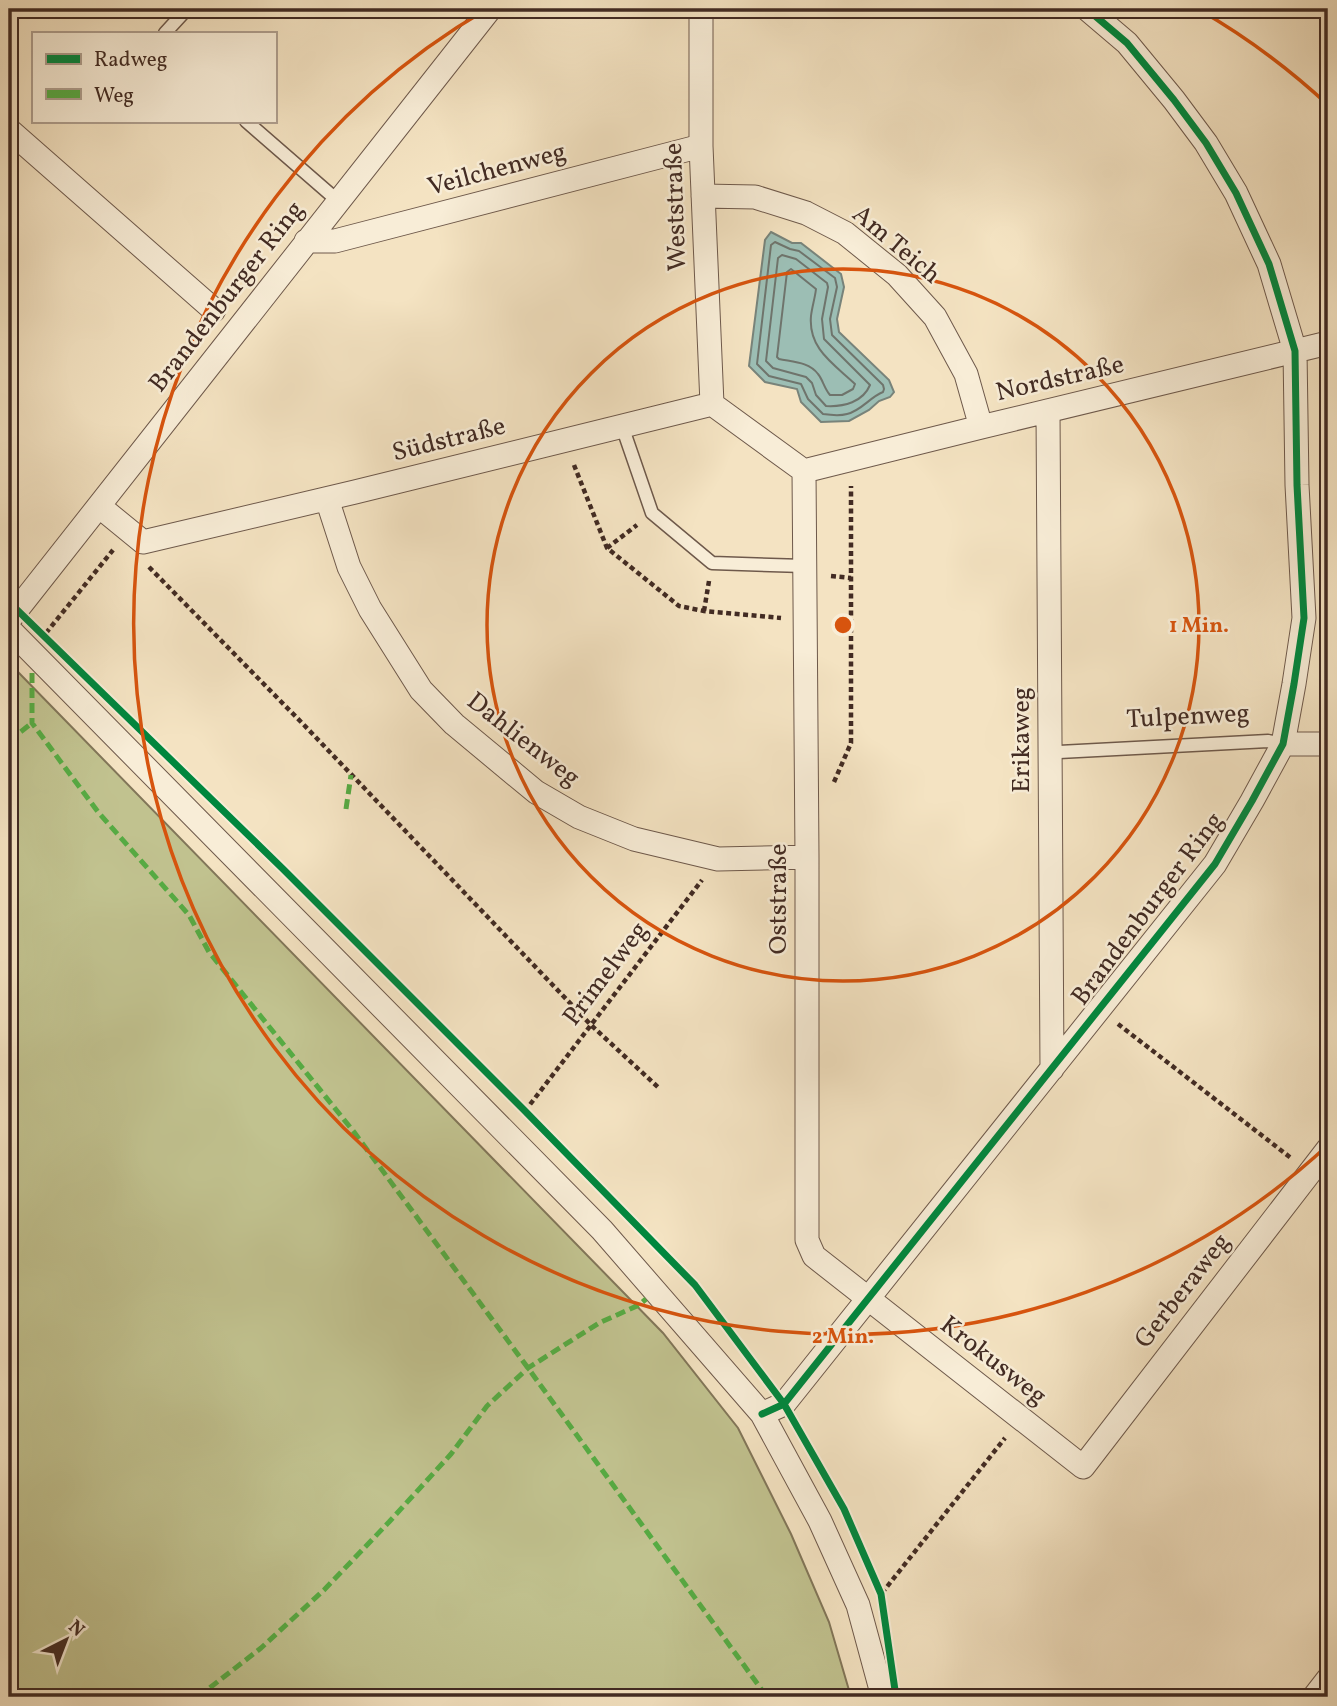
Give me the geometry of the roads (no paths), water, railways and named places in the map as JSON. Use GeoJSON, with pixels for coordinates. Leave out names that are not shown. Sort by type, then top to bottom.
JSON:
{"type":"FeatureCollection","features":[{"type":"Feature","properties":{"kind":"street","name":"Brandenburger Ring"},"geometry":{"type":"LineString","coordinates":[[9,620],[490,9]]}},
{"type":"Feature","properties":{"kind":"street","name":"Weststraße"},"geometry":{"type":"LineString","coordinates":[[701,9],[701,146],[712,404]]}},
{"type":"Feature","properties":{"kind":"street","name":"Brandenburger Ring"},"geometry":{"type":"LineString","coordinates":[[762,1414],[784,1404],[1215,864],[1283,744],[1304,618],[1297,485],[1295,351],[1269,264],[1230,183],[1174,100],[1127,43],[1087,9]]}},
{"type":"Feature","properties":{"kind":"street"},"geometry":{"type":"LineString","coordinates":[[9,130],[214,310]]}},
{"type":"Feature","properties":{"kind":"street","name":"Veilchenweg"},"geometry":{"type":"LineString","coordinates":[[306,242],[335,241],[701,146]]}},
{"type":"Feature","properties":{"kind":"street","name":"Am Teich"},"geometry":{"type":"LineString","coordinates":[[704,196],[755,197],[806,213],[845,233],[897,275],[935,317],[966,374],[981,427]]}},
{"type":"Feature","properties":{"kind":"street","name":"Nordstraße"},"geometry":{"type":"LineString","coordinates":[[804,471],[1328,343]]}},
{"type":"Feature","properties":{"kind":"street"},"geometry":{"type":"LineString","coordinates":[[712,404],[804,471]]}},
{"type":"Feature","properties":{"kind":"street","name":"Südstraße"},"geometry":{"type":"LineString","coordinates":[[99,506],[143,542],[712,404]]}},
{"type":"Feature","properties":{"kind":"street","name":"Erikaweg"},"geometry":{"type":"LineString","coordinates":[[1048,411],[1052,1069]]}},
{"type":"Feature","properties":{"kind":"street","name":"Oststraße"},"geometry":{"type":"LineString","coordinates":[[804,471],[807,1240],[814,1256],[869,1298]]}},
{"type":"Feature","properties":{"kind":"street","name":"Dahlienweg"},"geometry":{"type":"LineString","coordinates":[[327,499],[349,567],[370,609],[421,690],[454,724],[536,792],[579,817],[634,839],[718,859],[807,857]]}},
{"type":"Feature","properties":{"kind":"street"},"geometry":{"type":"LineString","coordinates":[[9,629],[601,1230],[762,1414],[820,1521],[858,1605],[883,1697]]}},
{"type":"Feature","properties":{"kind":"street","name":"Tulpenweg"},"geometry":{"type":"LineString","coordinates":[[1283,744],[1328,744]]}},
{"type":"Feature","properties":{"kind":"street","name":"Gerberaweg"},"geometry":{"type":"LineString","coordinates":[[1083,1467],[1328,1149]]}},
{"type":"Feature","properties":{"kind":"street","name":"Krokusweg"},"geometry":{"type":"LineString","coordinates":[[869,1298],[1083,1467]]}},
{"type":"Feature","properties":{"kind":"street"},"geometry":{"type":"LineString","coordinates":[[1314,1697],[1328,1679]]}},
{"type":"Feature","properties":{"kind":"lane"},"geometry":{"type":"LineString","coordinates":[[166,32],[187,9]]}},
{"type":"Feature","properties":{"kind":"lane"},"geometry":{"type":"LineString","coordinates":[[247,122],[338,201]]}},
{"type":"Feature","properties":{"kind":"lane"},"geometry":{"type":"LineString","coordinates":[[622,426],[652,513],[712,563],[804,566]]}},
{"type":"Feature","properties":{"kind":"lane","name":"Tulpenweg"},"geometry":{"type":"LineString","coordinates":[[1050,754],[1268,741],[1283,744]]}},
{"type":"Feature","properties":{"kind":"water"},"geometry":{"type":"Polygon","coordinates":[[[771,232],[792,243],[801,243],[841,274],[844,287],[837,319],[839,332],[889,380],[894,392],[849,421],[821,422],[801,402],[797,389],[765,382],[749,366],[765,240],[771,232]]]}}]}
